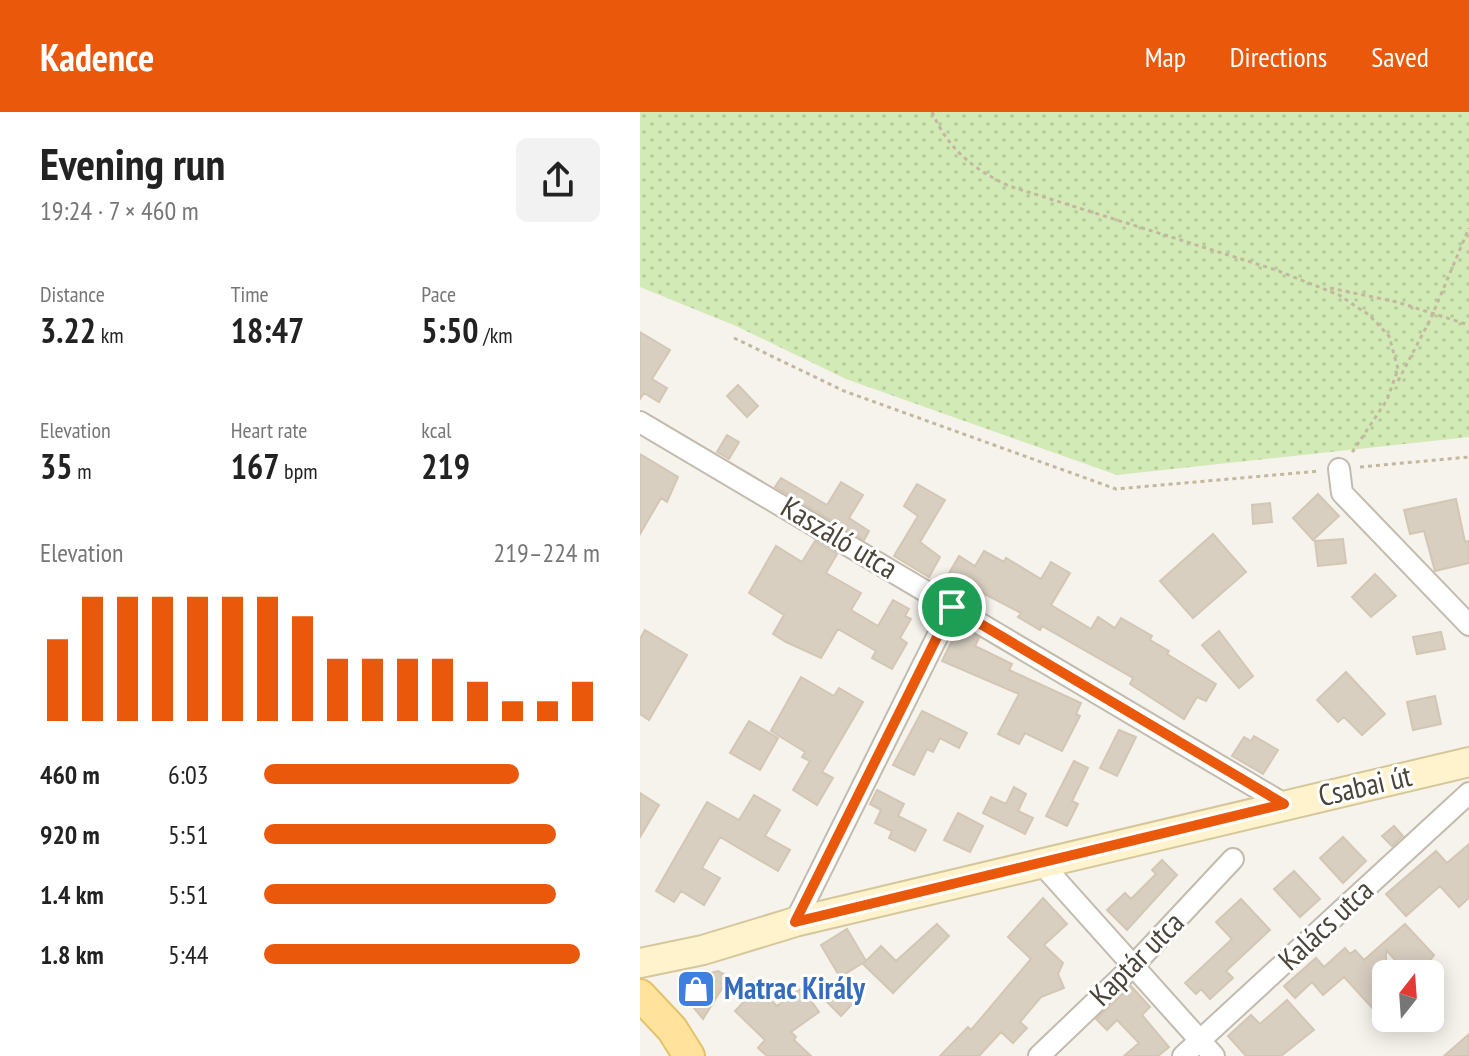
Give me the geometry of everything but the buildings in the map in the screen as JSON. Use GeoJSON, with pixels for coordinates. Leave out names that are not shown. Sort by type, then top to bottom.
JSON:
{"type":"FeatureCollection","features":[{"type":"Feature","properties":{"kind":"main road","name":"Csabai út"},"geometry":{"type":"LineString","coordinates":[[642,961],[703,950],[795,922],[1284,804],[1467,769]]}},
{"type":"Feature","properties":{"kind":"main road"},"geometry":{"type":"LineString","coordinates":[[640,995],[672,1029],[686,1056]]}},
{"type":"Feature","properties":{"kind":"main road"},"geometry":{"type":"LineString","coordinates":[[640,1012],[686,1056]]}},
{"type":"Feature","properties":{"kind":"street","name":"Kaszáló utca"},"geometry":{"type":"LineString","coordinates":[[640,422],[1284,804]]}},
{"type":"Feature","properties":{"kind":"street"},"geometry":{"type":"LineString","coordinates":[[1340,469],[1342,493],[1467,620]]}},
{"type":"Feature","properties":{"kind":"street"},"geometry":{"type":"LineString","coordinates":[[795,922],[952,607]]}},
{"type":"Feature","properties":{"kind":"street","name":"Kalács utca"},"geometry":{"type":"LineString","coordinates":[[1183,1056],[1207,1049],[1469,793]]}},
{"type":"Feature","properties":{"kind":"street","name":"Kaptár utca"},"geometry":{"type":"LineString","coordinates":[[1039,1056],[1133,966],[1233,859]]}},
{"type":"Feature","properties":{"kind":"street"},"geometry":{"type":"LineString","coordinates":[[1041,863],[1207,1049]]}},
{"type":"Feature","properties":{"kind":"path"},"geometry":{"type":"LineString","coordinates":[[932,112],[956,152],[1009,186],[1322,287],[1433,312],[1469,325]]}},
{"type":"Feature","properties":{"kind":"path"},"geometry":{"type":"LineString","coordinates":[[1340,469],[1389,396],[1433,312],[1469,228]]}},
{"type":"Feature","properties":{"kind":"path"},"geometry":{"type":"LineString","coordinates":[[1322,287],[1356,305],[1389,336],[1398,369],[1389,396]]}},
{"type":"Feature","properties":{"kind":"path"},"geometry":{"type":"LineString","coordinates":[[734,338],[844,391],[1116,489],[1469,457]]}},
{"type":"Feature","properties":{"kind":"green space"},"geometry":{"type":"Polygon","coordinates":[[[640,112],[1469,112],[1469,437],[1117,475],[846,379],[736,326],[640,287],[640,112]]]}},
{"type":"Feature","properties":{"kind":"place","name":"Matrac Király"},"geometry":{"type":"Point","coordinates":[696,989]}},
{"type":"Feature","properties":{"kind":"route"},"geometry":{"type":"LineString","coordinates":[[952,607],[1201,755],[1284,804],[795,922],[952,607]]}}]}
